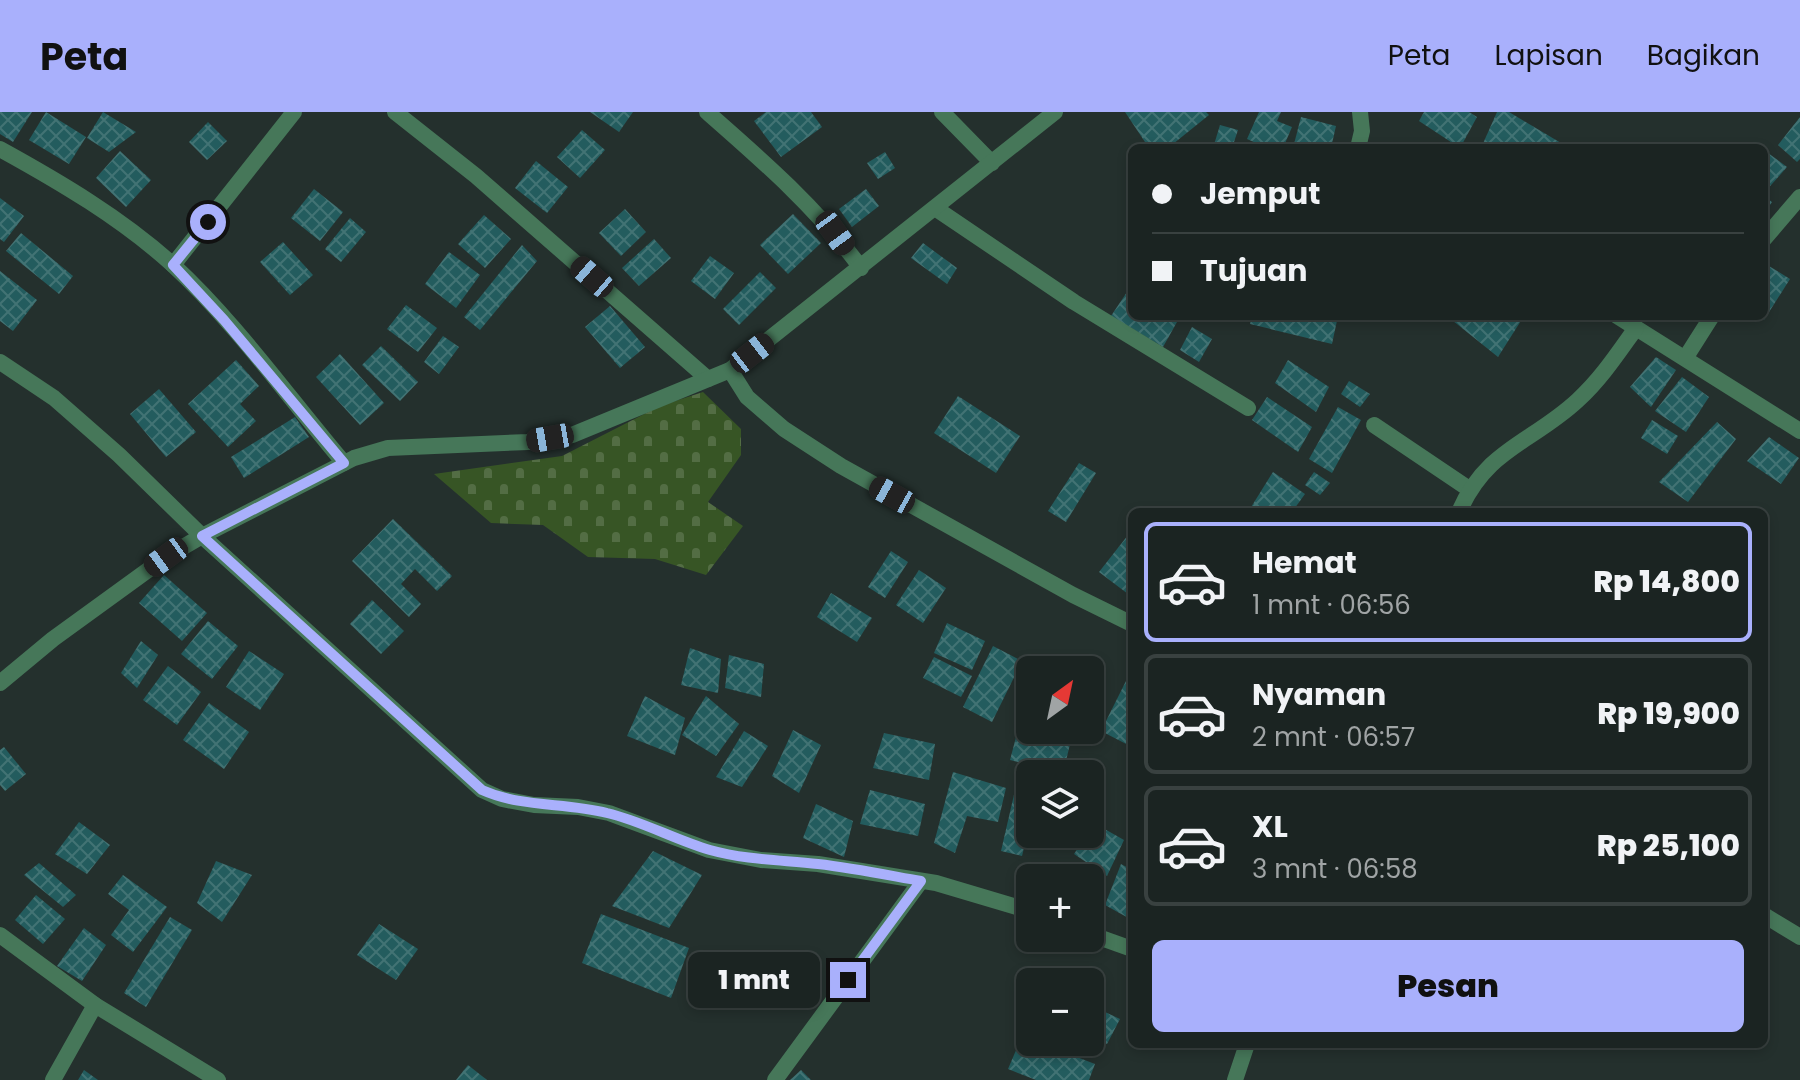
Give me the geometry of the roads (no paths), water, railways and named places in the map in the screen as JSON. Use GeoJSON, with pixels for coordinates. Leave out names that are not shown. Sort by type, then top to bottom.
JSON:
{"type":"FeatureCollection","features":[{"type":"Feature","properties":{"kind":"street"},"geometry":{"type":"LineString","coordinates":[[173,265],[294,112]]}},
{"type":"Feature","properties":{"kind":"street"},"geometry":{"type":"LineString","coordinates":[[395,112],[476,176],[708,379]]}},
{"type":"Feature","properties":{"kind":"street"},"geometry":{"type":"LineString","coordinates":[[707,112],[806,200],[861,268]]}},
{"type":"Feature","properties":{"kind":"street"},"geometry":{"type":"LineString","coordinates":[[942,112],[992,163]]}},
{"type":"Feature","properties":{"kind":"street"},"geometry":{"type":"LineString","coordinates":[[0,683],[53,639],[166,557],[371,451],[528,442],[572,435],[730,370],[1055,112]]}},
{"type":"Feature","properties":{"kind":"street"},"geometry":{"type":"LineString","coordinates":[[1359,144],[1362,131],[1360,112]]}},
{"type":"Feature","properties":{"kind":"street"},"geometry":{"type":"LineString","coordinates":[[0,149],[54,179],[123,225],[173,265],[224,320],[344,463]]}},
{"type":"Feature","properties":{"kind":"street"},"geometry":{"type":"LineString","coordinates":[[1768,234],[1800,197]]}},
{"type":"Feature","properties":{"kind":"street"},"geometry":{"type":"LineString","coordinates":[[935,208],[1074,302],[1248,408]]}},
{"type":"Feature","properties":{"kind":"street"},"geometry":{"type":"LineString","coordinates":[[1623,320],[1800,431]]}},
{"type":"Feature","properties":{"kind":"street"},"geometry":{"type":"LineString","coordinates":[[1686,357],[1709,320]]}},
{"type":"Feature","properties":{"kind":"street"},"geometry":{"type":"LineString","coordinates":[[1461,508],[1469,489],[1486,467],[1578,400],[1636,328]]}},
{"type":"Feature","properties":{"kind":"street"},"geometry":{"type":"LineString","coordinates":[[0,362],[54,398],[119,455],[202,536],[482,790],[502,799],[534,805],[578,807],[609,813],[709,850],[921,881],[1016,907]]}},
{"type":"Feature","properties":{"kind":"street"},"geometry":{"type":"LineString","coordinates":[[730,370],[747,397],[784,429],[841,466],[1073,595],[1128,622]]}},
{"type":"Feature","properties":{"kind":"street"},"geometry":{"type":"LineString","coordinates":[[1374,425],[1469,489]]}},
{"type":"Feature","properties":{"kind":"street"},"geometry":{"type":"LineString","coordinates":[[775,1080],[921,881]]}},
{"type":"Feature","properties":{"kind":"street"},"geometry":{"type":"LineString","coordinates":[[1768,917],[1800,937]]}},
{"type":"Feature","properties":{"kind":"street"},"geometry":{"type":"LineString","coordinates":[[0,935],[95,1005],[218,1080]]}},
{"type":"Feature","properties":{"kind":"street"},"geometry":{"type":"LineString","coordinates":[[1104,939],[1128,948]]}},
{"type":"Feature","properties":{"kind":"street"},"geometry":{"type":"LineString","coordinates":[[53,1080],[95,1005]]}},
{"type":"Feature","properties":{"kind":"street"},"geometry":{"type":"LineString","coordinates":[[1235,1080],[1246,1048]]}}]}
